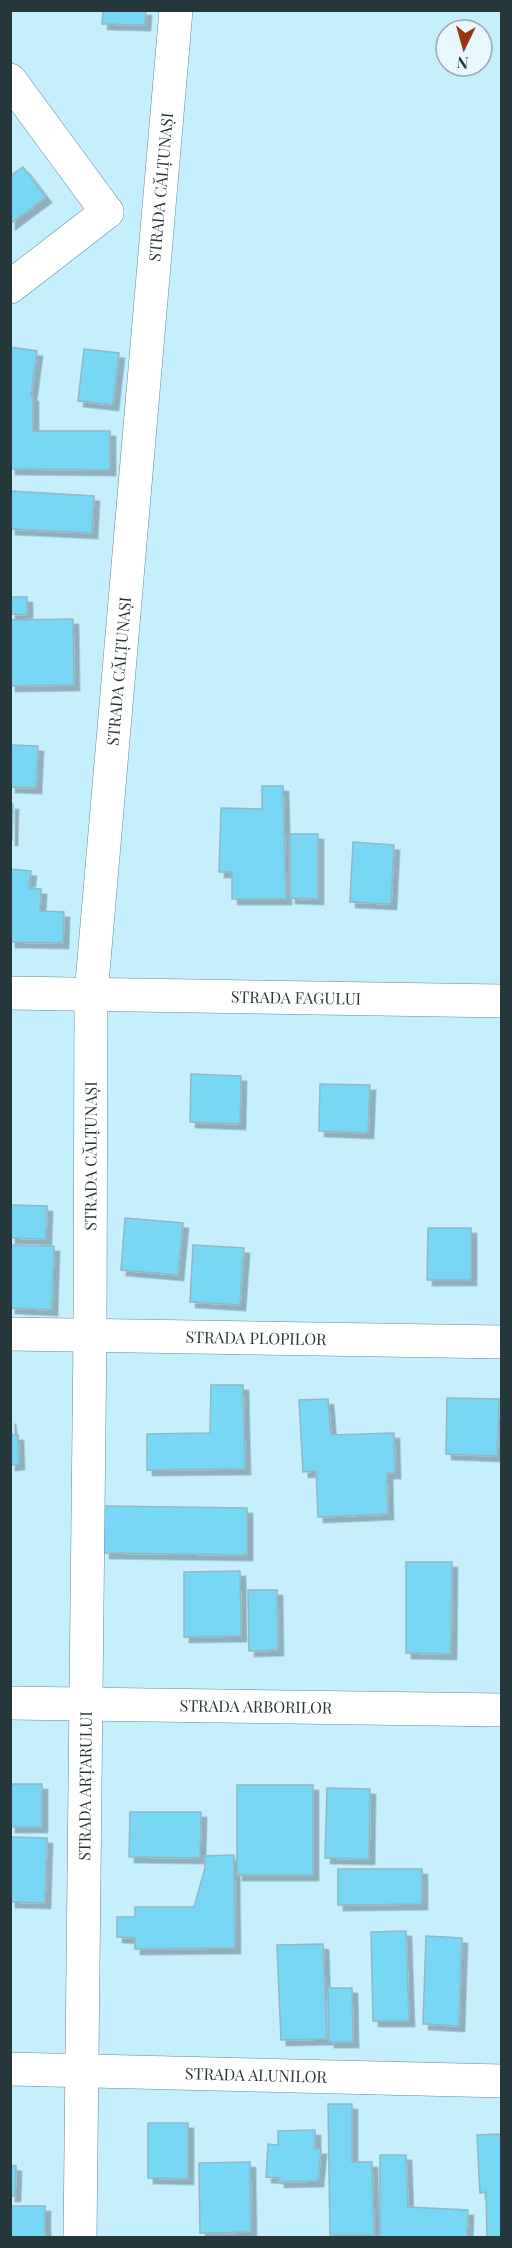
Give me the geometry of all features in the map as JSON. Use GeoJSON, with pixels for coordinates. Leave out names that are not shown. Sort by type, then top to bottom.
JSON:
{"type":"FeatureCollection","features":[{"type":"Feature","properties":{"kind":"street","name":"STRADA CĂLȚUNAȘI"},"geometry":{"type":"LineString","coordinates":[[90,1335],[91,995],[176,10]]}},
{"type":"Feature","properties":{"kind":"street"},"geometry":{"type":"LineString","coordinates":[[10,80],[106,213]]}},
{"type":"Feature","properties":{"kind":"street"},"geometry":{"type":"LineString","coordinates":[[10,286],[106,213],[157,218]]}},
{"type":"Feature","properties":{"kind":"street","name":"STRADA FAGULUI"},"geometry":{"type":"LineString","coordinates":[[10,993],[501,1001]]}},
{"type":"Feature","properties":{"kind":"street","name":"STRADA PLOPILOR"},"geometry":{"type":"LineString","coordinates":[[10,1334],[501,1342]]}},
{"type":"Feature","properties":{"kind":"street","name":"STRADA ARȚARULUI"},"geometry":{"type":"LineString","coordinates":[[80,2238],[90,1335]]}},
{"type":"Feature","properties":{"kind":"street","name":"STRADA ARBORILOR"},"geometry":{"type":"LineString","coordinates":[[10,1703],[501,1710]]}},
{"type":"Feature","properties":{"kind":"street","name":"STRADA ALUNILOR"},"geometry":{"type":"LineString","coordinates":[[10,2069],[501,2081]]}},
{"type":"Feature","properties":{"kind":"building"},"geometry":{"type":"Polygon","coordinates":[[[103,10],[146,10],[145,25],[102,24],[103,10]]]}},
{"type":"Feature","properties":{"kind":"building"},"geometry":{"type":"Polygon","coordinates":[[[23,167],[46,197],[10,224],[10,176],[23,167]]]}},
{"type":"Feature","properties":{"kind":"building"},"geometry":{"type":"Polygon","coordinates":[[[10,347],[37,351],[31,396],[33,396],[33,431],[110,431],[110,470],[10,469],[10,347]]]}},
{"type":"Feature","properties":{"kind":"building"},"geometry":{"type":"Polygon","coordinates":[[[84,349],[119,353],[113,405],[78,401],[84,349]]]}},
{"type":"Feature","properties":{"kind":"building"},"geometry":{"type":"Polygon","coordinates":[[[10,491],[94,496],[92,533],[10,529],[10,491]]]}},
{"type":"Feature","properties":{"kind":"building"},"geometry":{"type":"Polygon","coordinates":[[[10,597],[27,597],[27,615],[10,614],[10,597]]]}},
{"type":"Feature","properties":{"kind":"building"},"geometry":{"type":"Polygon","coordinates":[[[73,619],[74,685],[10,686],[10,620],[73,619]]]}},
{"type":"Feature","properties":{"kind":"building"},"geometry":{"type":"Polygon","coordinates":[[[10,745],[38,746],[36,788],[10,787],[10,745]]]}},
{"type":"Feature","properties":{"kind":"building"},"geometry":{"type":"Polygon","coordinates":[[[262,786],[283,786],[286,899],[232,899],[232,872],[219,872],[221,808],[262,809],[262,786]]]}},
{"type":"Feature","properties":{"kind":"building"},"geometry":{"type":"Polygon","coordinates":[[[10,804],[13,804],[12,840],[10,840],[10,804]]]}},
{"type":"Feature","properties":{"kind":"building"},"geometry":{"type":"Polygon","coordinates":[[[290,834],[318,834],[318,899],[290,898],[290,834]]]}},
{"type":"Feature","properties":{"kind":"building"},"geometry":{"type":"Polygon","coordinates":[[[353,842],[394,845],[391,904],[350,902],[353,842]]]}},
{"type":"Feature","properties":{"kind":"building"},"geometry":{"type":"Polygon","coordinates":[[[10,869],[31,871],[29,888],[41,889],[40,911],[64,912],[63,943],[10,942],[10,869]]]}},
{"type":"Feature","properties":{"kind":"building"},"geometry":{"type":"Polygon","coordinates":[[[191,1074],[241,1076],[240,1124],[190,1122],[191,1074]]]}},
{"type":"Feature","properties":{"kind":"building"},"geometry":{"type":"Polygon","coordinates":[[[320,1084],[370,1085],[368,1133],[319,1131],[320,1084]]]}},
{"type":"Feature","properties":{"kind":"building"},"geometry":{"type":"Polygon","coordinates":[[[10,1205],[47,1206],[46,1239],[10,1238],[10,1205]]]}},
{"type":"Feature","properties":{"kind":"building"},"geometry":{"type":"Polygon","coordinates":[[[125,1218],[183,1223],[178,1275],[121,1270],[125,1218]]]}},
{"type":"Feature","properties":{"kind":"building"},"geometry":{"type":"Polygon","coordinates":[[[428,1228],[471,1228],[471,1280],[427,1280],[428,1228]]]}},
{"type":"Feature","properties":{"kind":"building"},"geometry":{"type":"Polygon","coordinates":[[[10,1245],[54,1246],[52,1310],[10,1308],[10,1245]]]}},
{"type":"Feature","properties":{"kind":"building"},"geometry":{"type":"Polygon","coordinates":[[[193,1245],[244,1248],[240,1305],[190,1302],[193,1245]]]}},
{"type":"Feature","properties":{"kind":"building"},"geometry":{"type":"Polygon","coordinates":[[[211,1385],[243,1385],[245,1469],[147,1470],[147,1434],[210,1433],[211,1385]]]}},
{"type":"Feature","properties":{"kind":"building"},"geometry":{"type":"Polygon","coordinates":[[[447,1398],[499,1399],[497,1456],[446,1454],[447,1398]]]}},
{"type":"Feature","properties":{"kind":"building"},"geometry":{"type":"Polygon","coordinates":[[[328,1399],[331,1435],[394,1433],[395,1473],[387,1473],[388,1514],[318,1517],[316,1471],[303,1472],[299,1400],[328,1399]]]}},
{"type":"Feature","properties":{"kind":"building"},"geometry":{"type":"Polygon","coordinates":[[[10,1418],[12,1435],[18,1435],[19,1464],[10,1465],[10,1418]]]}},
{"type":"Feature","properties":{"kind":"building"},"geometry":{"type":"Polygon","coordinates":[[[104,1506],[247,1508],[247,1555],[104,1553],[104,1506]]]}},
{"type":"Feature","properties":{"kind":"building"},"geometry":{"type":"Polygon","coordinates":[[[406,1562],[452,1562],[451,1654],[406,1653],[406,1562]]]}},
{"type":"Feature","properties":{"kind":"building"},"geometry":{"type":"Polygon","coordinates":[[[240,1571],[241,1636],[184,1637],[184,1572],[240,1571]]]}},
{"type":"Feature","properties":{"kind":"building"},"geometry":{"type":"Polygon","coordinates":[[[248,1590],[277,1590],[278,1650],[249,1651],[248,1590]]]}},
{"type":"Feature","properties":{"kind":"building"},"geometry":{"type":"Polygon","coordinates":[[[10,1784],[42,1784],[42,1827],[10,1827],[10,1784]]]}},
{"type":"Feature","properties":{"kind":"building"},"geometry":{"type":"Polygon","coordinates":[[[237,1785],[313,1785],[313,1875],[237,1875],[237,1785]]]}},
{"type":"Feature","properties":{"kind":"building"},"geometry":{"type":"Polygon","coordinates":[[[327,1788],[370,1789],[369,1859],[325,1858],[327,1788]]]}},
{"type":"Feature","properties":{"kind":"building"},"geometry":{"type":"Polygon","coordinates":[[[130,1812],[201,1812],[200,1858],[129,1857],[130,1812]]]}},
{"type":"Feature","properties":{"kind":"building"},"geometry":{"type":"Polygon","coordinates":[[[10,1837],[47,1838],[45,1903],[10,1902],[10,1837]]]}},
{"type":"Feature","properties":{"kind":"building"},"geometry":{"type":"Polygon","coordinates":[[[234,1855],[235,1948],[135,1949],[135,1938],[117,1937],[117,1917],[135,1917],[135,1907],[194,1907],[205,1868],[204,1856],[234,1855]]]}},
{"type":"Feature","properties":{"kind":"building"},"geometry":{"type":"Polygon","coordinates":[[[338,1869],[422,1869],[422,1904],[338,1905],[338,1869]]]}},
{"type":"Feature","properties":{"kind":"building"},"geometry":{"type":"Polygon","coordinates":[[[406,1931],[409,2021],[373,2021],[371,1932],[406,1931]]]}},
{"type":"Feature","properties":{"kind":"building"},"geometry":{"type":"Polygon","coordinates":[[[426,1936],[462,1938],[459,2026],[423,2024],[426,1936]]]}},
{"type":"Feature","properties":{"kind":"building"},"geometry":{"type":"Polygon","coordinates":[[[323,1944],[327,2039],[281,2040],[277,1945],[323,1944]]]}},
{"type":"Feature","properties":{"kind":"building"},"geometry":{"type":"Polygon","coordinates":[[[328,1988],[352,1988],[353,2042],[329,2042],[328,1988]]]}},
{"type":"Feature","properties":{"kind":"building"},"geometry":{"type":"Polygon","coordinates":[[[328,2104],[352,2104],[352,2162],[372,2162],[374,2235],[330,2235],[328,2104]]]}},
{"type":"Feature","properties":{"kind":"building"},"geometry":{"type":"Polygon","coordinates":[[[148,2123],[188,2123],[188,2179],[148,2178],[148,2123]]]}},
{"type":"Feature","properties":{"kind":"building"},"geometry":{"type":"Polygon","coordinates":[[[315,2130],[315,2149],[321,2149],[318,2181],[279,2182],[279,2178],[266,2177],[268,2144],[278,2145],[278,2131],[315,2130]]]}},
{"type":"Feature","properties":{"kind":"building"},"geometry":{"type":"Polygon","coordinates":[[[502,2134],[502,2238],[487,2238],[486,2192],[480,2193],[477,2135],[502,2134]]]}},
{"type":"Feature","properties":{"kind":"building"},"geometry":{"type":"Polygon","coordinates":[[[380,2155],[406,2155],[408,2207],[468,2210],[467,2238],[380,2238],[380,2155]]]}},
{"type":"Feature","properties":{"kind":"building"},"geometry":{"type":"Polygon","coordinates":[[[250,2162],[251,2232],[200,2233],[199,2163],[250,2162]]]}},
{"type":"Feature","properties":{"kind":"building"},"geometry":{"type":"Polygon","coordinates":[[[10,2165],[16,2166],[15,2196],[10,2196],[10,2165]]]}},
{"type":"Feature","properties":{"kind":"building"},"geometry":{"type":"Polygon","coordinates":[[[10,2206],[45,2206],[45,2238],[10,2238],[10,2206]]]}}]}
